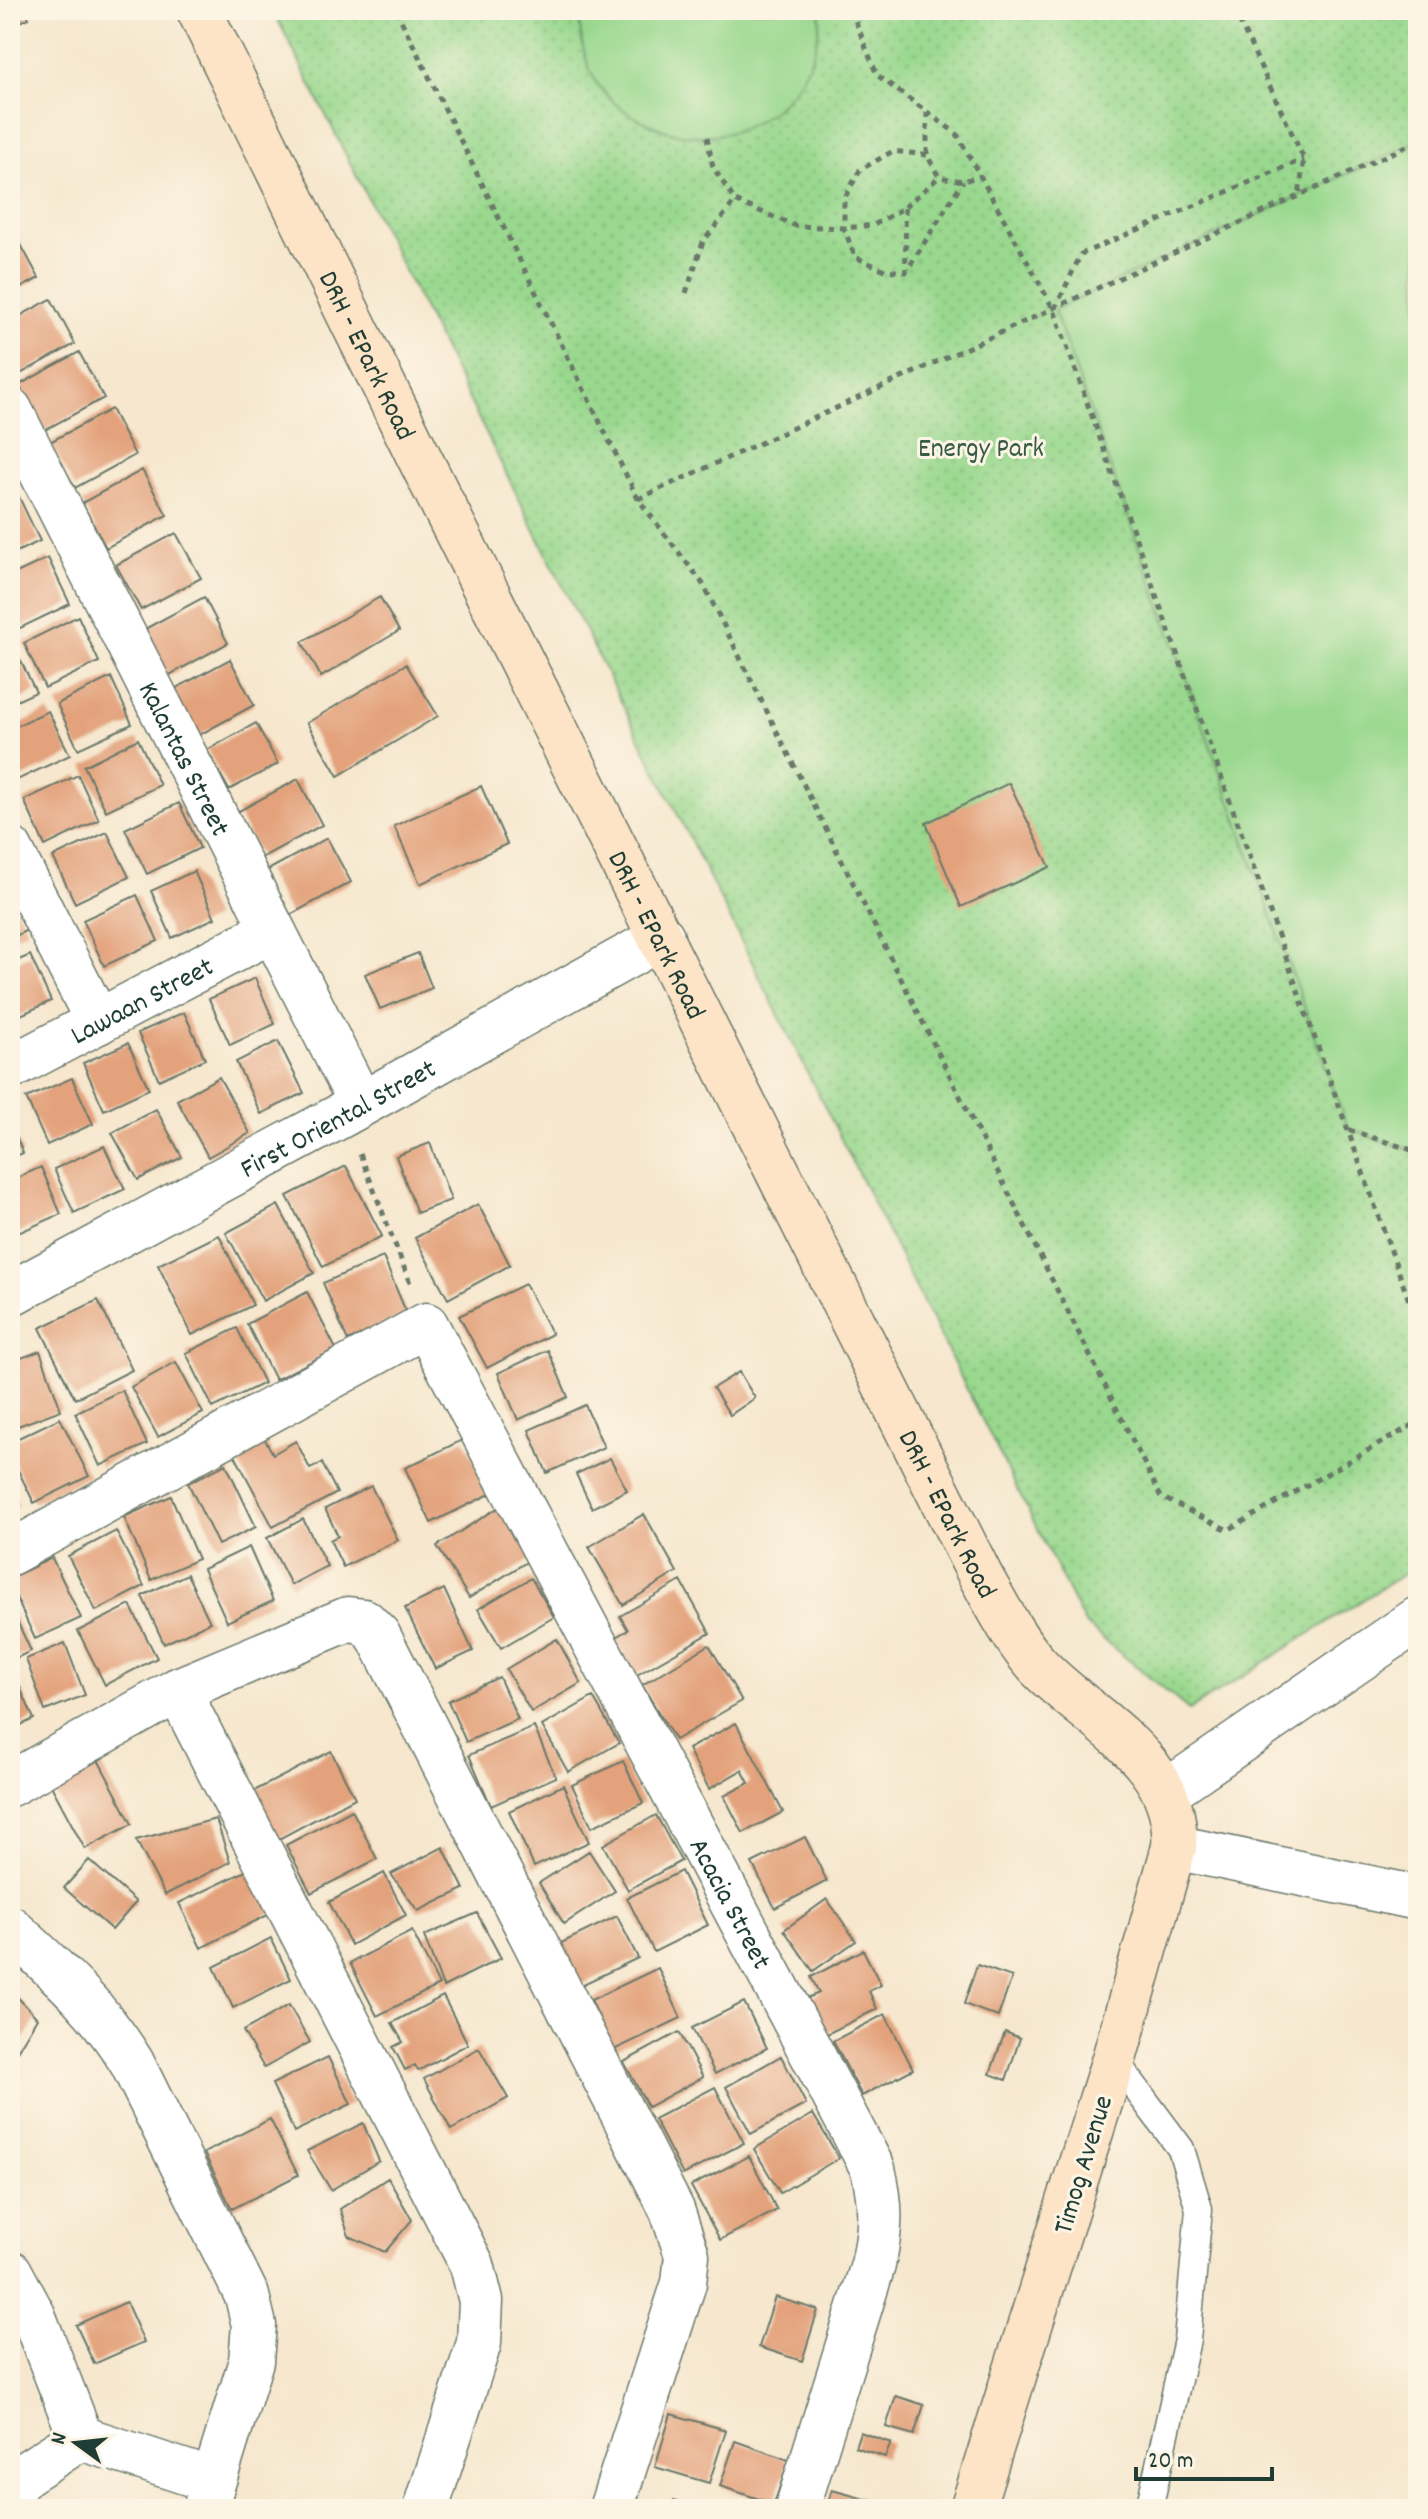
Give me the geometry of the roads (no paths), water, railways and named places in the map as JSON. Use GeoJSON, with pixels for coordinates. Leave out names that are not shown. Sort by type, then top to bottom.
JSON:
{"type":"FeatureCollection","features":[{"type":"Feature","properties":{"kind":"main road","name":"DRH - EPark Road"},"geometry":{"type":"LineString","coordinates":[[199,10],[419,457],[974,1563],[1013,1634],[1036,1664],[1109,1725],[1141,1758],[1171,1818]]}},
{"type":"Feature","properties":{"kind":"main road","name":"Timog Avenue"},"geometry":{"type":"LineString","coordinates":[[972,2509],[1114,2059],[1171,1818]]}},
{"type":"Feature","properties":{"kind":"street","name":"Kalantas Street"},"geometry":{"type":"LineString","coordinates":[[10,410],[272,930],[353,1109]]}},
{"type":"Feature","properties":{"kind":"street"},"geometry":{"type":"LineString","coordinates":[[10,849],[98,1022]]}},
{"type":"Feature","properties":{"kind":"street","name":"Lawaan Street"},"geometry":{"type":"LineString","coordinates":[[10,1068],[272,930]]}},
{"type":"Feature","properties":{"kind":"street","name":"First Oriental Street"},"geometry":{"type":"LineString","coordinates":[[10,1294],[353,1109],[662,937]]}},
{"type":"Feature","properties":{"kind":"street","name":"Acacia Street"},"geometry":{"type":"LineString","coordinates":[[10,1553],[426,1325],[873,2169],[880,2198],[881,2229],[873,2265],[797,2509]]}},
{"type":"Feature","properties":{"kind":"street"},"geometry":{"type":"LineString","coordinates":[[10,1784],[178,1690],[348,1619],[364,1621],[378,1635],[672,2210],[687,2255],[684,2283],[611,2509]]}},
{"type":"Feature","properties":{"kind":"street"},"geometry":{"type":"LineString","coordinates":[[1171,1818],[1418,1619]]}},
{"type":"Feature","properties":{"kind":"street"},"geometry":{"type":"LineString","coordinates":[[178,1690],[472,2265],[481,2301],[479,2343],[426,2509]]}},
{"type":"Feature","properties":{"kind":"street"},"geometry":{"type":"LineString","coordinates":[[1171,1818],[1418,1898]]}},
{"type":"Feature","properties":{"kind":"street"},"geometry":{"type":"LineString","coordinates":[[10,1928],[86,1998],[112,2030],[132,2063],[247,2296],[254,2325],[251,2361],[209,2495],[81,2438],[33,2315],[10,2272]]}},
{"type":"Feature","properties":{"kind":"street"},"geometry":{"type":"LineString","coordinates":[[10,2490],[25,2474],[81,2438]]}},
{"type":"Feature","properties":{"kind":"lane"},"geometry":{"type":"LineString","coordinates":[[1114,2059],[1181,2149],[1199,2209],[1187,2340],[1149,2509]]}},
{"type":"Feature","properties":{"kind":"park label","name":"Energy Park"},"geometry":{"type":"Point","coordinates":[981,446]}}]}
